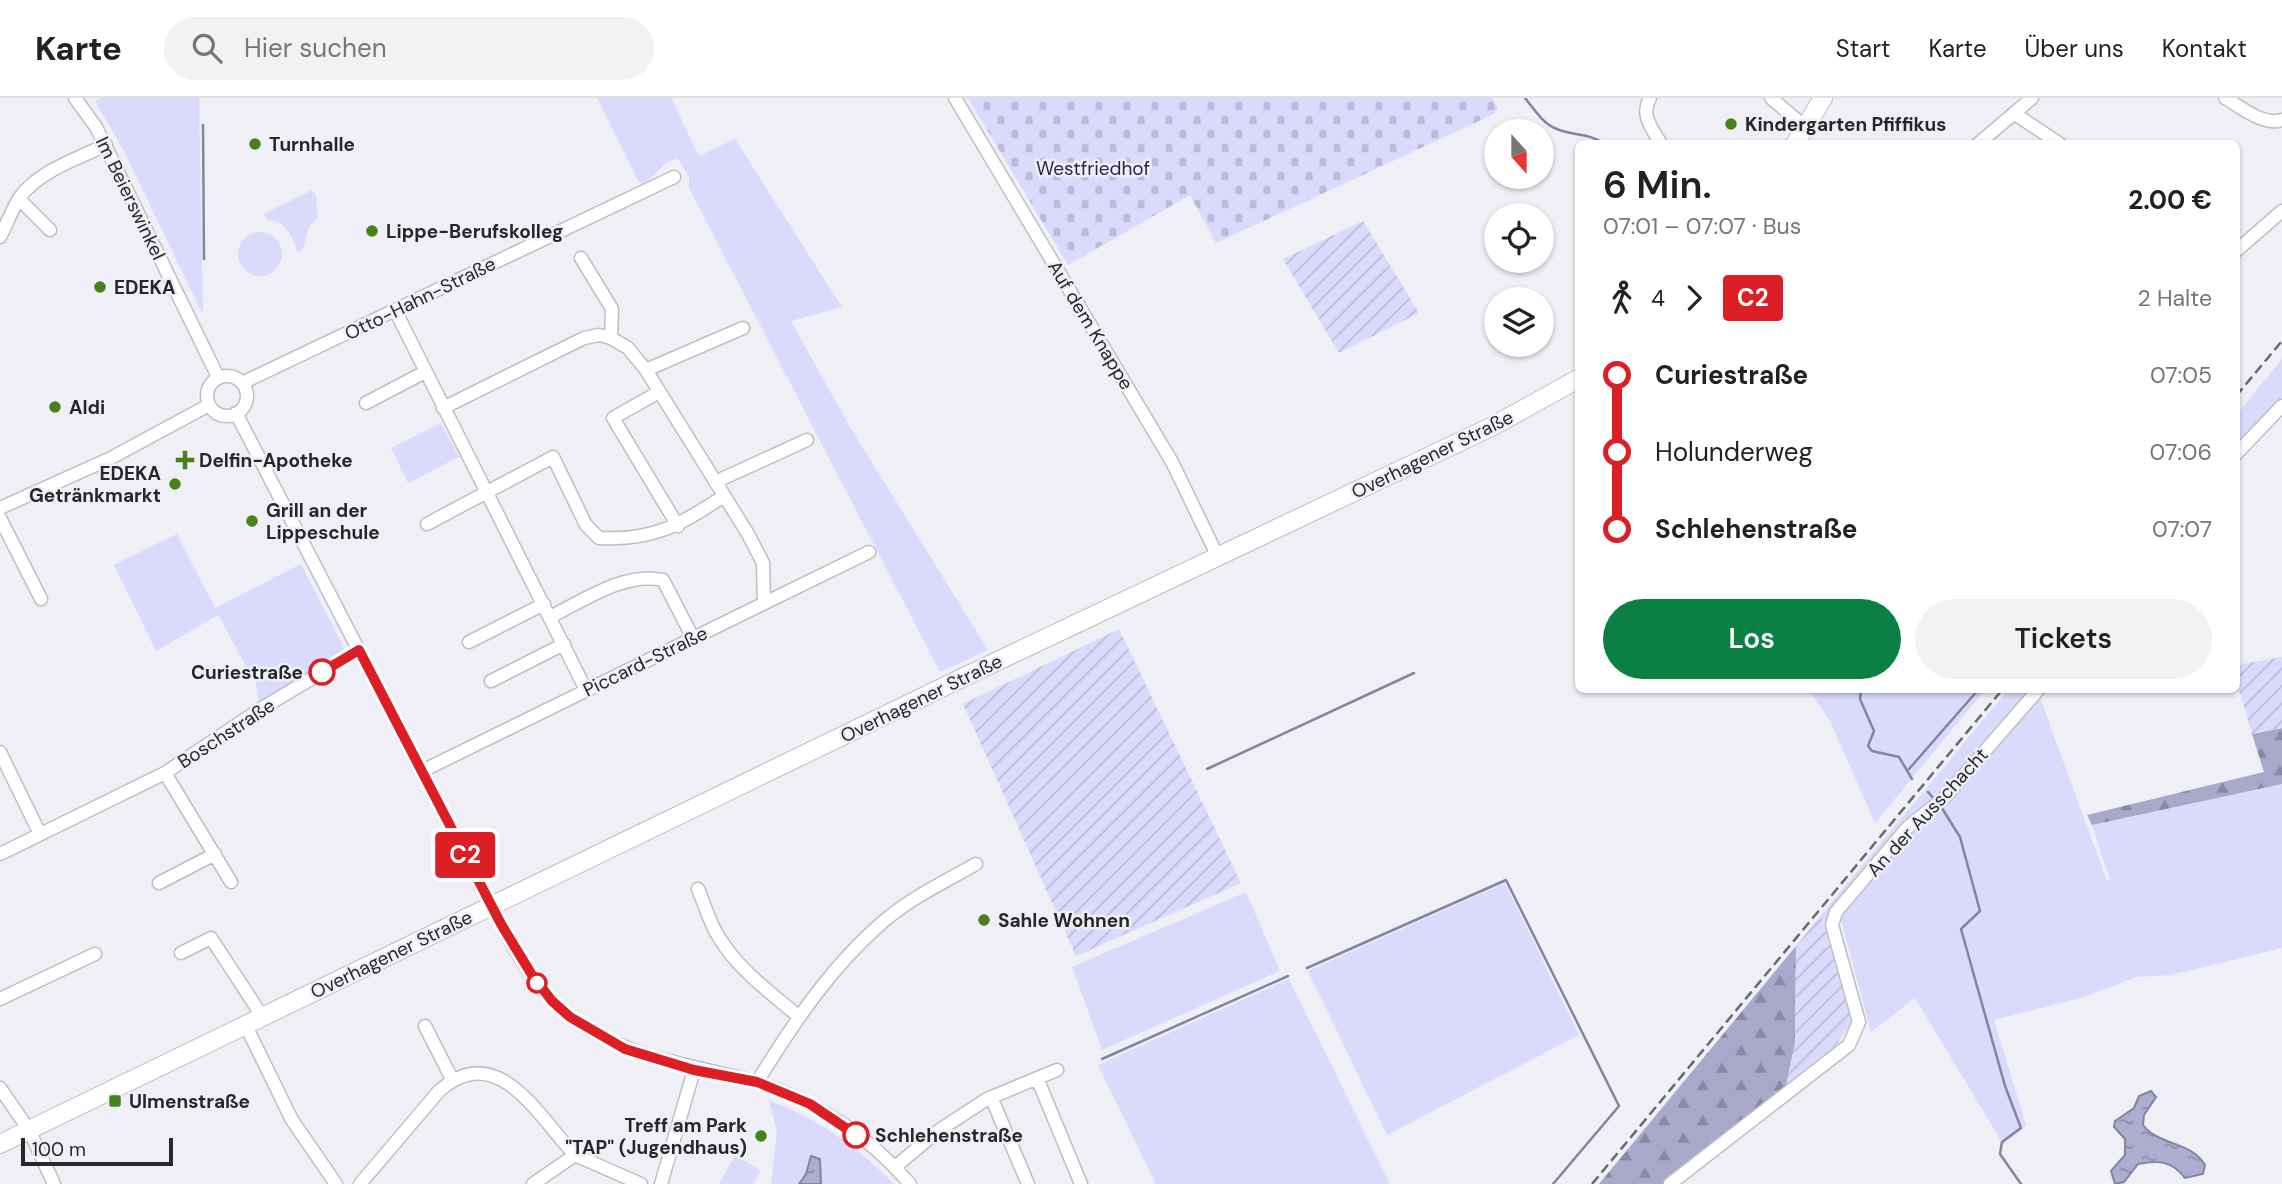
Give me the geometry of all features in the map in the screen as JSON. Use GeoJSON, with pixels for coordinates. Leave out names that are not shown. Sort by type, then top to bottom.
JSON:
{"type":"FeatureCollection","features":[{"type":"Feature","properties":{"kind":"main road"},"geometry":{"type":"LineString","coordinates":[[1797,140],[1823,98]]}},
{"type":"Feature","properties":{"kind":"main road","name":"Overhagener Straße"},"geometry":{"type":"LineString","coordinates":[[0,1144],[1493,426],[1575,381]]}},
{"type":"Feature","properties":{"kind":"street","name":"Im Beierswinkel"},"geometry":{"type":"LineString","coordinates":[[75,98],[106,145],[218,377]]}},
{"type":"Feature","properties":{"kind":"street","name":"Auf dem Knappe"},"geometry":{"type":"LineString","coordinates":[[955,98],[1172,462],[1218,557]]}},
{"type":"Feature","properties":{"kind":"street"},"geometry":{"type":"LineString","coordinates":[[1650,98],[1645,110],[1659,140]]}},
{"type":"Feature","properties":{"kind":"street"},"geometry":{"type":"LineString","coordinates":[[1771,98],[1805,127]]}},
{"type":"Feature","properties":{"kind":"street"},"geometry":{"type":"LineString","coordinates":[[1983,140],[2032,98]]}},
{"type":"Feature","properties":{"kind":"street"},"geometry":{"type":"LineString","coordinates":[[2225,98],[2257,117],[2280,124]]}},
{"type":"Feature","properties":{"kind":"street"},"geometry":{"type":"LineString","coordinates":[[2015,114],[2054,140]]}},
{"type":"Feature","properties":{"kind":"street"},"geometry":{"type":"LineString","coordinates":[[0,237],[19,199],[44,176],[106,145]]}},
{"type":"Feature","properties":{"kind":"street","name":"Otto-Hahn-Straße"},"geometry":{"type":"LineString","coordinates":[[242,383],[674,177]]}},
{"type":"Feature","properties":{"kind":"street"},"geometry":{"type":"LineString","coordinates":[[19,199],[50,230]]}},
{"type":"Feature","properties":{"kind":"street"},"geometry":{"type":"LineString","coordinates":[[2240,248],[2282,211]]}},
{"type":"Feature","properties":{"kind":"street"},"geometry":{"type":"LineString","coordinates":[[581,258],[612,309],[611,338]]}},
{"type":"Feature","properties":{"kind":"street"},"geometry":{"type":"LineString","coordinates":[[395,310],[586,690]]}},
{"type":"Feature","properties":{"kind":"street"},"geometry":{"type":"LineString","coordinates":[[646,370],[743,328]]}},
{"type":"Feature","properties":{"kind":"street"},"geometry":{"type":"LineString","coordinates":[[443,408],[584,338],[599,335],[611,338],[628,348],[646,370],[763,563],[764,602]]}},
{"type":"Feature","properties":{"kind":"street"},"geometry":{"type":"LineString","coordinates":[[366,403],[425,372]]}},
{"type":"Feature","properties":{"kind":"street"},"geometry":{"type":"LineString","coordinates":[[233,376],[242,383],[246,400],[236,413],[224,415],[209,405],[208,387],[218,377],[233,376]]}},
{"type":"Feature","properties":{"kind":"street"},"geometry":{"type":"LineString","coordinates":[[659,392],[613,418],[678,526]]}},
{"type":"Feature","properties":{"kind":"street"},"geometry":{"type":"LineString","coordinates":[[0,508],[109,458],[209,405]]}},
{"type":"Feature","properties":{"kind":"street"},"geometry":{"type":"LineString","coordinates":[[2240,450],[2282,406]]}},
{"type":"Feature","properties":{"kind":"street"},"geometry":{"type":"LineString","coordinates":[[236,413],[491,906],[532,975],[570,1017],[625,1049],[694,1070],[757,1082],[810,1104],[856,1135],[895,1167],[910,1184]]}},
{"type":"Feature","properties":{"kind":"street"},"geometry":{"type":"LineString","coordinates":[[715,482],[807,440]]}},
{"type":"Feature","properties":{"kind":"street"},"geometry":{"type":"LineString","coordinates":[[427,524],[553,457],[586,525],[599,538],[621,539],[678,526],[724,496]]}},
{"type":"Feature","properties":{"kind":"street"},"geometry":{"type":"LineString","coordinates":[[0,518],[41,599]]}},
{"type":"Feature","properties":{"kind":"street","name":"Piccard-Straße"},"geometry":{"type":"LineString","coordinates":[[422,771],[869,552]]}},
{"type":"Feature","properties":{"kind":"street"},"geometry":{"type":"LineString","coordinates":[[550,617],[616,585],[652,578],[663,580],[693,638]]}},
{"type":"Feature","properties":{"kind":"street"},"geometry":{"type":"LineString","coordinates":[[469,642],[544,604]]}},
{"type":"Feature","properties":{"kind":"street"},"geometry":{"type":"LineString","coordinates":[[491,681],[564,644]]}},
{"type":"Feature","properties":{"kind":"street","name":"Boschstraße"},"geometry":{"type":"LineString","coordinates":[[0,854],[165,773],[259,710],[359,650]]}},
{"type":"Feature","properties":{"kind":"street","name":"An der Ausschacht"},"geometry":{"type":"LineString","coordinates":[[1670,1184],[1849,1045],[1859,1022],[1832,925],[1836,912],[1907,828],[1939,802],[2035,693]]}},
{"type":"Feature","properties":{"kind":"street"},"geometry":{"type":"LineString","coordinates":[[0,752],[40,834]]}},
{"type":"Feature","properties":{"kind":"street","name":"Boschstraße"},"geometry":{"type":"LineString","coordinates":[[165,773],[231,881]]}},
{"type":"Feature","properties":{"kind":"street"},"geometry":{"type":"LineString","coordinates":[[159,883],[215,854]]}},
{"type":"Feature","properties":{"kind":"street"},"geometry":{"type":"LineString","coordinates":[[757,1082],[799,1016],[829,978],[884,920],[917,897],[976,864]]}},
{"type":"Feature","properties":{"kind":"street"},"geometry":{"type":"LineString","coordinates":[[698,889],[718,937],[729,952],[759,983],[799,1016]]}},
{"type":"Feature","properties":{"kind":"street"},"geometry":{"type":"LineString","coordinates":[[181,953],[211,938],[254,1020],[292,1120],[336,1184]]}},
{"type":"Feature","properties":{"kind":"street"},"geometry":{"type":"LineString","coordinates":[[0,999],[95,954]]}},
{"type":"Feature","properties":{"kind":"street"},"geometry":{"type":"LineString","coordinates":[[425,1026],[452,1079]]}},
{"type":"Feature","properties":{"kind":"street"},"geometry":{"type":"LineString","coordinates":[[661,1184],[694,1070]]}},
{"type":"Feature","properties":{"kind":"street"},"geometry":{"type":"LineString","coordinates":[[895,1167],[938,1131],[991,1097],[1057,1070]]}},
{"type":"Feature","properties":{"kind":"street"},"geometry":{"type":"LineString","coordinates":[[360,1184],[452,1079],[475,1073],[495,1076],[516,1088],[575,1155],[641,1184]]}},
{"type":"Feature","properties":{"kind":"street"},"geometry":{"type":"LineString","coordinates":[[1037,1078],[1081,1184]]}},
{"type":"Feature","properties":{"kind":"street"},"geometry":{"type":"LineString","coordinates":[[0,1088],[29,1130],[54,1184]]}},
{"type":"Feature","properties":{"kind":"street"},"geometry":{"type":"LineString","coordinates":[[991,1097],[1028,1184]]}},
{"type":"Feature","properties":{"kind":"street"},"geometry":{"type":"LineString","coordinates":[[533,1184],[575,1155]]}},
{"type":"Feature","properties":{"kind":"green space"},"geometry":{"type":"Polygon","coordinates":[[[101,98],[199,98],[203,315],[125,153],[95,101],[101,98]]]}},
{"type":"Feature","properties":{"kind":"green space"},"geometry":{"type":"Polygon","coordinates":[[[597,98],[671,98],[699,156],[735,139],[842,307],[791,321],[850,427],[988,650],[940,672],[689,188],[689,178],[678,158],[666,163],[643,185],[597,98]]]}},
{"type":"Feature","properties":{"kind":"green space","name":"Westfriedhof"},"geometry":{"type":"Polygon","coordinates":[[[968,98],[1492,98],[1498,108],[1494,114],[1216,243],[1190,195],[1068,265],[968,98]]]}},
{"type":"Feature","properties":{"kind":"green space"},"geometry":{"type":"Polygon","coordinates":[[[312,190],[316,195],[318,217],[309,227],[303,249],[298,252],[287,230],[278,222],[267,221],[264,214],[312,190]]]}},
{"type":"Feature","properties":{"kind":"green space"},"geometry":{"type":"Polygon","coordinates":[[[1363,221],[1419,313],[1339,353],[1283,259],[1363,221]]]}},
{"type":"Feature","properties":{"kind":"green space"},"geometry":{"type":"Polygon","coordinates":[[[260,232],[276,238],[282,254],[276,270],[260,276],[244,270],[238,254],[244,238],[260,232]]]}},
{"type":"Feature","properties":{"kind":"green space"},"geometry":{"type":"Polygon","coordinates":[[[2282,359],[2282,398],[2240,446],[2240,410],[2282,359]]]}},
{"type":"Feature","properties":{"kind":"green space"},"geometry":{"type":"Polygon","coordinates":[[[441,423],[459,457],[408,483],[391,448],[441,423]]]}},
{"type":"Feature","properties":{"kind":"green space"},"geometry":{"type":"Polygon","coordinates":[[[177,534],[215,608],[301,564],[345,650],[259,705],[256,684],[218,615],[156,651],[114,565],[177,534]]]}},
{"type":"Feature","properties":{"kind":"green space"},"geometry":{"type":"Polygon","coordinates":[[[1119,629],[1241,883],[1076,956],[963,704],[1119,629]]]}},
{"type":"Feature","properties":{"kind":"green space"},"geometry":{"type":"Polygon","coordinates":[[[2282,657],[2282,728],[2252,734],[2240,693],[2240,664],[2282,657]]]}},
{"type":"Feature","properties":{"kind":"green space"},"geometry":{"type":"Polygon","coordinates":[[[1811,693],[1983,693],[1875,823],[1830,721],[1811,693]]]}},
{"type":"Feature","properties":{"kind":"green space"},"geometry":{"type":"Polygon","coordinates":[[[2006,693],[2028,693],[1940,794],[1904,826],[1824,924],[1821,915],[2006,693]]]}},
{"type":"Feature","properties":{"kind":"green space"},"geometry":{"type":"Polygon","coordinates":[[[2039,695],[2107,881],[2110,880],[2092,825],[2282,784],[2282,948],[2171,975],[2137,977],[2084,997],[1994,1020],[2026,1125],[2003,1144],[1915,998],[1871,1032],[1840,917],[1931,810],[1953,798],[2039,695]]]}},
{"type":"Feature","properties":{"kind":"green space"},"geometry":{"type":"Polygon","coordinates":[[[2282,728],[2282,784],[2092,825],[2087,815],[2264,772],[2252,734],[2282,728]]]}},
{"type":"Feature","properties":{"kind":"green space"},"geometry":{"type":"Polygon","coordinates":[[[1505,883],[1579,1035],[1387,1135],[1308,971],[1505,883]]]}},
{"type":"Feature","properties":{"kind":"green space"},"geometry":{"type":"Polygon","coordinates":[[[1246,892],[1280,971],[1102,1050],[1072,967],[1246,892]]]}},
{"type":"Feature","properties":{"kind":"green space"},"geometry":{"type":"Polygon","coordinates":[[[1821,915],[1852,1022],[1837,1044],[1786,1086],[1795,1043],[1796,946],[1821,915]]]}},
{"type":"Feature","properties":{"kind":"green space"},"geometry":{"type":"Polygon","coordinates":[[[1796,946],[1795,1043],[1786,1086],[1662,1184],[1599,1184],[1796,946]]]}},
{"type":"Feature","properties":{"kind":"green space"},"geometry":{"type":"Polygon","coordinates":[[[1289,979],[1390,1184],[1156,1184],[1098,1065],[1289,979]]]}},
{"type":"Feature","properties":{"kind":"green space"},"geometry":{"type":"Polygon","coordinates":[[[769,1100],[836,1135],[894,1184],[771,1184],[777,1132],[769,1100]]]}},
{"type":"Feature","properties":{"kind":"green space"},"geometry":{"type":"Polygon","coordinates":[[[735,1155],[761,1171],[753,1184],[719,1184],[735,1155]]]}},
{"type":"Feature","properties":{"kind":"water"},"geometry":{"type":"Polygon","coordinates":[[[2151,1091],[2156,1097],[2144,1115],[2143,1125],[2157,1137],[2183,1147],[2199,1157],[2205,1165],[2203,1174],[2185,1178],[2170,1165],[2146,1163],[2138,1164],[2124,1182],[2115,1184],[2111,1171],[2125,1155],[2125,1139],[2114,1127],[2115,1121],[2134,1108],[2139,1096],[2151,1091]]]}},
{"type":"Feature","properties":{"kind":"water"},"geometry":{"type":"Polygon","coordinates":[[[811,1156],[820,1159],[821,1184],[799,1184],[806,1174],[811,1156]]]}},
{"type":"Feature","properties":{"kind":"waterway"},"geometry":{"type":"LineString","coordinates":[[1525,98],[1552,127],[1597,140]]}},
{"type":"Feature","properties":{"kind":"waterway"},"geometry":{"type":"LineString","coordinates":[[203,125],[204,259]]}},
{"type":"Feature","properties":{"kind":"waterway"},"geometry":{"type":"LineString","coordinates":[[1207,769],[1414,673]]}},
{"type":"Feature","properties":{"kind":"waterway"},"geometry":{"type":"LineString","coordinates":[[1861,693],[1860,699],[1874,731],[1868,746],[1872,751],[1899,757],[1912,779]]}},
{"type":"Feature","properties":{"kind":"waterway"},"geometry":{"type":"LineString","coordinates":[[1909,769],[1975,693]]}},
{"type":"Feature","properties":{"kind":"waterway"},"geometry":{"type":"LineString","coordinates":[[1928,792],[1935,800]]}},
{"type":"Feature","properties":{"kind":"waterway"},"geometry":{"type":"LineString","coordinates":[[1940,805],[1960,837],[1980,911],[1961,929],[2005,1086],[2021,1128],[2002,1142],[2000,1154],[2021,1184]]}},
{"type":"Feature","properties":{"kind":"waterway"},"geometry":{"type":"LineString","coordinates":[[1307,968],[1506,880],[1619,1106],[1553,1184]]}},
{"type":"Feature","properties":{"kind":"waterway"},"geometry":{"type":"LineString","coordinates":[[1102,1059],[1288,976]]}},
{"type":"Feature","properties":{"kind":"railway"},"geometry":{"type":"LineString","coordinates":[[2240,391],[2282,341]]}},
{"type":"Feature","properties":{"kind":"railway"},"geometry":{"type":"LineString","coordinates":[[1592,1184],[2000,693]]}},
{"type":"Feature","properties":{"kind":"bus line","name":"C2"},"geometry":{"type":"LineString","coordinates":[[322,672],[359,650],[501,924],[532,975],[552,1001],[570,1017],[625,1049],[694,1070],[757,1082],[799,1099],[856,1135]]}},
{"type":"Feature","properties":{"kind":"place","name":"Kindergarten Pfiffikus"},"geometry":{"type":"Point","coordinates":[1731,124]}},
{"type":"Feature","properties":{"kind":"place","name":"Turnhalle"},"geometry":{"type":"Point","coordinates":[255,144]}},
{"type":"Feature","properties":{"kind":"place","name":"Lippe-Berufskolleg"},"geometry":{"type":"Point","coordinates":[372,231]}},
{"type":"Feature","properties":{"kind":"place","name":"EDEKA"},"geometry":{"type":"Point","coordinates":[100,287]}},
{"type":"Feature","properties":{"kind":"place","name":"Aldi"},"geometry":{"type":"Point","coordinates":[55,407]}},
{"type":"Feature","properties":{"kind":"place","name":"Delfin-Apotheke"},"geometry":{"type":"Point","coordinates":[185,460]}},
{"type":"Feature","properties":{"kind":"place","name":"EDEKA Getränkmarkt"},"geometry":{"type":"Point","coordinates":[175,484]}},
{"type":"Feature","properties":{"kind":"place","name":"Grill an der Lippeschule"},"geometry":{"type":"Point","coordinates":[252,521]}},
{"type":"Feature","properties":{"kind":"place","name":"Curiestraße"},"geometry":{"type":"Point","coordinates":[322,672]}},
{"type":"Feature","properties":{"kind":"place","name":"Sahle Wohnen"},"geometry":{"type":"Point","coordinates":[984,920]}},
{"type":"Feature","properties":{"kind":"place","name":"Ulmenstraße"},"geometry":{"type":"Point","coordinates":[115,1101]}},
{"type":"Feature","properties":{"kind":"place","name":"Schlehenstraße"},"geometry":{"type":"Point","coordinates":[856,1135]}},
{"type":"Feature","properties":{"kind":"place","name":"Treff am Park \"TAP\" (Jugendhaus)"},"geometry":{"type":"Point","coordinates":[761,1136]}}]}
